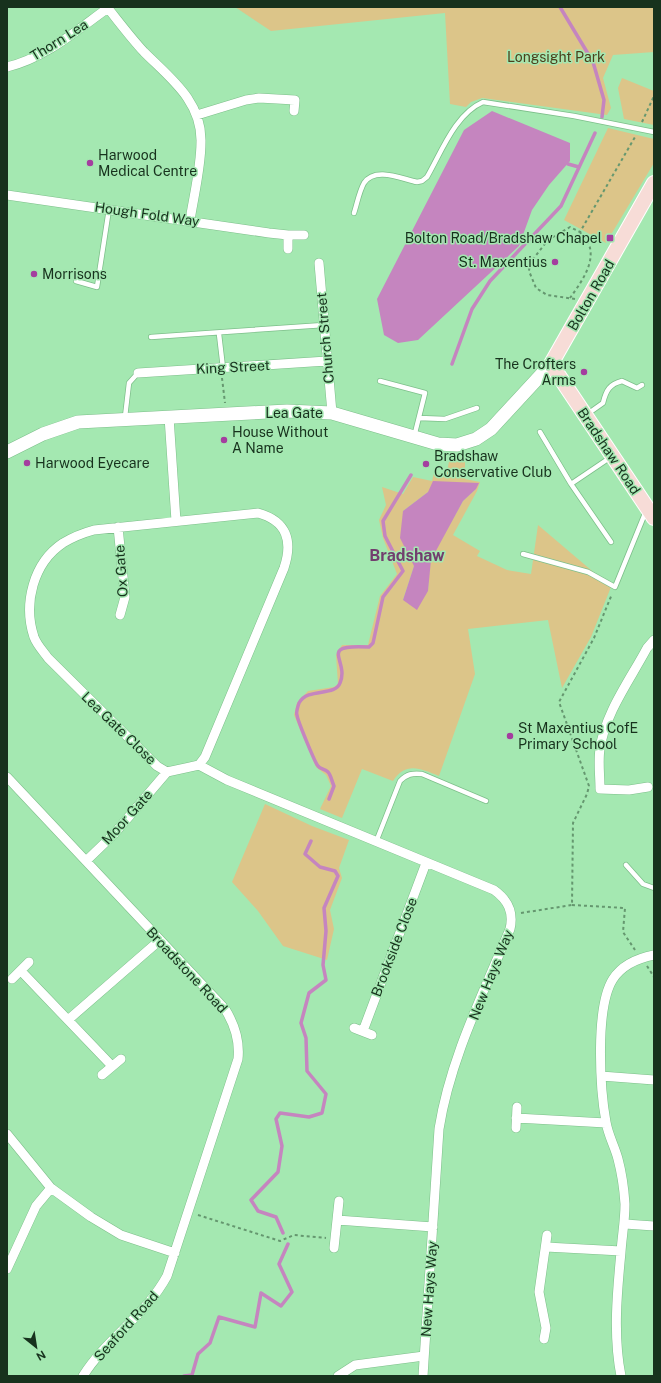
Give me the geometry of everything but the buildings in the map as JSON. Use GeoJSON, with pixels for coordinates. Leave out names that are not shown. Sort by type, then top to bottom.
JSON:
{"type":"FeatureCollection","features":[{"type":"Feature","properties":{"kind":"main road","name":"Bolton Road"},"geometry":{"type":"LineString","coordinates":[[551,364],[654,183]]}},
{"type":"Feature","properties":{"kind":"main road","name":"Bradshaw Road"},"geometry":{"type":"LineString","coordinates":[[551,364],[651,513]]}},
{"type":"Feature","properties":{"kind":"main road","name":"Lea Gate"},"geometry":{"type":"LineString","coordinates":[[7,452],[43,434],[78,422],[294,411],[332,413],[414,438],[447,445],[457,445],[476,439],[498,423],[551,364]]}},
{"type":"Feature","properties":{"kind":"street","name":"Thorn Lea"},"geometry":{"type":"LineString","coordinates":[[7,67],[37,56],[59,43],[108,7]]}},
{"type":"Feature","properties":{"kind":"street"},"geometry":{"type":"LineString","coordinates":[[108,7],[134,40],[187,96],[197,115],[202,141],[190,220]]}},
{"type":"Feature","properties":{"kind":"street"},"geometry":{"type":"LineString","coordinates":[[197,115],[228,105],[259,98],[295,100],[294,111]]}},
{"type":"Feature","properties":{"kind":"street","name":"Hough Fold Way"},"geometry":{"type":"LineString","coordinates":[[7,195],[190,220],[288,236],[304,235]]}},
{"type":"Feature","properties":{"kind":"street"},"geometry":{"type":"LineString","coordinates":[[288,236],[288,249]]}},
{"type":"Feature","properties":{"kind":"street","name":"Church Street"},"geometry":{"type":"LineString","coordinates":[[319,263],[332,413]]}},
{"type":"Feature","properties":{"kind":"street","name":"King Street"},"geometry":{"type":"LineString","coordinates":[[138,373],[327,361]]}},
{"type":"Feature","properties":{"kind":"street"},"geometry":{"type":"LineString","coordinates":[[169,417],[176,521]]}},
{"type":"Feature","properties":{"kind":"street","name":"Lea Gate Close"},"geometry":{"type":"LineString","coordinates":[[258,513],[269,516],[277,522],[284,531],[288,542],[288,554],[284,568],[205,757],[199,765],[167,772],[157,766],[48,658],[35,638],[31,625],[30,599],[33,584],[39,569],[49,555],[62,544],[77,535],[94,530],[118,526],[176,521],[258,513]]}},
{"type":"Feature","properties":{"kind":"street","name":"Ox Gate"},"geometry":{"type":"LineString","coordinates":[[118,526],[125,597],[120,615]]}},
{"type":"Feature","properties":{"kind":"street"},"geometry":{"type":"LineString","coordinates":[[648,787],[630,790],[600,789],[600,750],[604,732],[614,708],[647,648],[654,640]]}},
{"type":"Feature","properties":{"kind":"street","name":"New Hays Way"},"geometry":{"type":"LineString","coordinates":[[199,765],[227,780],[494,890],[506,901],[512,915],[510,929],[454,1067],[444,1098],[438,1128],[423,1376]]}},
{"type":"Feature","properties":{"kind":"street","name":"Moor Gate"},"geometry":{"type":"LineString","coordinates":[[86,861],[114,834],[167,772]]}},
{"type":"Feature","properties":{"kind":"street","name":"Broadstone Road"},"geometry":{"type":"LineString","coordinates":[[7,777],[225,1009],[232,1021],[239,1046],[238,1059],[175,1253]]}},
{"type":"Feature","properties":{"kind":"street","name":"Brookside Close"},"geometry":{"type":"LineString","coordinates":[[354,1028],[367,1033],[426,863]]}},
{"type":"Feature","properties":{"kind":"street"},"geometry":{"type":"LineString","coordinates":[[68,1020],[160,940]]}},
{"type":"Feature","properties":{"kind":"street"},"geometry":{"type":"LineString","coordinates":[[621,1376],[616,1347],[616,1326],[621,1251],[625,1224],[623,1182],[618,1160],[606,1123],[601,1076],[602,1026],[609,987],[613,979],[624,968],[641,959],[654,955]]}},
{"type":"Feature","properties":{"kind":"street"},"geometry":{"type":"LineString","coordinates":[[12,979],[30,962]]}},
{"type":"Feature","properties":{"kind":"street"},"geometry":{"type":"LineString","coordinates":[[21,971],[112,1066]]}},
{"type":"Feature","properties":{"kind":"street"},"geometry":{"type":"LineString","coordinates":[[102,1075],[121,1059]]}},
{"type":"Feature","properties":{"kind":"street"},"geometry":{"type":"LineString","coordinates":[[601,1076],[654,1080]]}},
{"type":"Feature","properties":{"kind":"street"},"geometry":{"type":"LineString","coordinates":[[516,1128],[517,1107]]}},
{"type":"Feature","properties":{"kind":"street"},"geometry":{"type":"LineString","coordinates":[[516,1118],[606,1123]]}},
{"type":"Feature","properties":{"kind":"street"},"geometry":{"type":"LineString","coordinates":[[7,1134],[51,1188],[90,1217],[121,1235],[175,1253]]}},
{"type":"Feature","properties":{"kind":"street"},"geometry":{"type":"LineString","coordinates":[[7,1269],[36,1206],[51,1188]]}},
{"type":"Feature","properties":{"kind":"street"},"geometry":{"type":"LineString","coordinates":[[335,1244],[338,1201]]}},
{"type":"Feature","properties":{"kind":"street"},"geometry":{"type":"LineString","coordinates":[[337,1220],[433,1227]]}},
{"type":"Feature","properties":{"kind":"street"},"geometry":{"type":"LineString","coordinates":[[625,1224],[654,1226]]}},
{"type":"Feature","properties":{"kind":"street"},"geometry":{"type":"LineString","coordinates":[[544,1340],[550,1329],[540,1292],[547,1235]]}},
{"type":"Feature","properties":{"kind":"street"},"geometry":{"type":"LineString","coordinates":[[546,1247],[621,1251]]}},
{"type":"Feature","properties":{"kind":"street","name":"Seaford Road"},"geometry":{"type":"LineString","coordinates":[[83,1376],[102,1351],[147,1306],[159,1290],[167,1276],[175,1253]]}},
{"type":"Feature","properties":{"kind":"street"},"geometry":{"type":"LineString","coordinates":[[338,1376],[355,1365],[424,1356]]}},
{"type":"Feature","properties":{"kind":"lane"},"geometry":{"type":"LineString","coordinates":[[354,213],[364,184],[372,176],[382,174],[417,182],[427,178],[456,125],[474,106],[483,102],[574,116],[654,132]]}},
{"type":"Feature","properties":{"kind":"lane"},"geometry":{"type":"LineString","coordinates":[[76,282],[97,287],[109,209]]}},
{"type":"Feature","properties":{"kind":"lane"},"geometry":{"type":"LineString","coordinates":[[151,337],[219,334],[324,325]]}},
{"type":"Feature","properties":{"kind":"lane"},"geometry":{"type":"LineString","coordinates":[[219,334],[222,368]]}},
{"type":"Feature","properties":{"kind":"lane"},"geometry":{"type":"LineString","coordinates":[[125,419],[129,383],[138,373]]}},
{"type":"Feature","properties":{"kind":"lane"},"geometry":{"type":"LineString","coordinates":[[380,381],[426,393],[414,438]]}},
{"type":"Feature","properties":{"kind":"lane"},"geometry":{"type":"LineString","coordinates":[[586,415],[603,403],[607,390],[614,383],[622,381],[637,388],[642,385]]}},
{"type":"Feature","properties":{"kind":"lane"},"geometry":{"type":"LineString","coordinates":[[419,418],[445,419],[477,408]]}},
{"type":"Feature","properties":{"kind":"lane"},"geometry":{"type":"LineString","coordinates":[[540,432],[571,484],[611,542]]}},
{"type":"Feature","properties":{"kind":"lane"},"geometry":{"type":"LineString","coordinates":[[571,484],[612,456]]}},
{"type":"Feature","properties":{"kind":"lane"},"geometry":{"type":"LineString","coordinates":[[523,554],[588,572],[615,587],[651,513]]}},
{"type":"Feature","properties":{"kind":"lane"},"geometry":{"type":"LineString","coordinates":[[376,842],[400,780],[413,773],[422,774],[486,801]]}},
{"type":"Feature","properties":{"kind":"lane"},"geometry":{"type":"LineString","coordinates":[[626,865],[644,884],[654,888]]}},
{"type":"Feature","properties":{"kind":"path"},"geometry":{"type":"LineString","coordinates":[[580,232],[639,129],[654,96]]}},
{"type":"Feature","properties":{"kind":"path"},"geometry":{"type":"LineString","coordinates":[[570,298],[586,272],[590,258],[590,248],[580,232],[570,227],[564,229],[548,240],[530,262],[529,271],[536,288],[547,295],[570,298],[588,300]]}},
{"type":"Feature","properties":{"kind":"path"},"geometry":{"type":"LineString","coordinates":[[222,368],[226,414]]}},
{"type":"Feature","properties":{"kind":"path"},"geometry":{"type":"LineString","coordinates":[[572,905],[574,823],[575,817],[587,794],[589,786],[559,702],[594,638],[615,587]]}},
{"type":"Feature","properties":{"kind":"path"},"geometry":{"type":"LineString","coordinates":[[512,915],[572,905],[625,908],[624,932],[641,959]]}},
{"type":"Feature","properties":{"kind":"path"},"geometry":{"type":"LineString","coordinates":[[188,1212],[280,1241],[294,1236],[335,1244]]}},
{"type":"Feature","properties":{"kind":"green space","name":"Longsight Park"},"geometry":{"type":"Polygon","coordinates":[[[235,7],[654,7],[654,52],[613,55],[603,78],[611,108],[607,115],[482,98],[471,102],[466,107],[450,104],[445,13],[271,31],[235,7]]]}},
{"type":"Feature","properties":{"kind":"green space"},"geometry":{"type":"Polygon","coordinates":[[[622,78],[654,91],[654,125],[624,119],[618,88],[622,78]]]}},
{"type":"Feature","properties":{"kind":"green space"},"geometry":{"type":"Polygon","coordinates":[[[608,128],[654,139],[654,163],[606,243],[564,220],[608,128]]]}},
{"type":"Feature","properties":{"kind":"green space"},"geometry":{"type":"Polygon","coordinates":[[[450,457],[465,458],[465,479],[480,482],[477,491],[453,535],[480,551],[477,556],[507,570],[531,574],[538,525],[611,587],[591,637],[562,688],[548,620],[468,629],[475,674],[439,776],[414,768],[403,771],[393,781],[362,769],[342,818],[320,809],[331,786],[326,775],[316,767],[294,715],[297,703],[308,691],[334,687],[338,684],[336,655],[342,645],[368,645],[380,596],[397,574],[383,538],[379,520],[386,505],[382,487],[403,494],[413,477],[432,481],[434,473],[446,476],[450,457]],[[476,489],[428,492],[403,511],[414,566],[403,600],[428,591],[430,560],[463,501],[476,489]]]}},
{"type":"Feature","properties":{"kind":"green space"},"geometry":{"type":"Polygon","coordinates":[[[265,804],[312,826],[349,840],[339,868],[342,878],[330,910],[334,929],[327,960],[283,946],[258,911],[232,882],[265,804]]]}},
{"type":"Feature","properties":{"kind":"shaded area"},"geometry":{"type":"Polygon","coordinates":[[[492,111],[570,143],[570,161],[549,185],[532,210],[519,246],[418,340],[398,343],[384,335],[377,299],[464,130],[492,111]]]}},
{"type":"Feature","properties":{"kind":"shaded area"},"geometry":{"type":"Polygon","coordinates":[[[433,481],[479,483],[476,489],[463,501],[431,560],[428,591],[417,610],[403,600],[414,566],[400,538],[403,511],[428,492],[433,481]]]}},
{"type":"Feature","properties":{"kind":"waterway"},"geometry":{"type":"LineString","coordinates":[[560,7],[593,62],[604,100],[602,117]]}},
{"type":"Feature","properties":{"kind":"waterway"},"geometry":{"type":"LineString","coordinates":[[452,364],[472,309],[490,281],[561,206],[595,133]]}},
{"type":"Feature","properties":{"kind":"waterway"},"geometry":{"type":"LineString","coordinates":[[568,164],[579,167]]}},
{"type":"Feature","properties":{"kind":"waterway"},"geometry":{"type":"LineString","coordinates":[[329,799],[334,786],[329,773],[319,767],[313,757],[298,718],[297,714],[299,703],[308,695],[333,690],[337,687],[340,683],[342,675],[338,655],[339,651],[344,648],[369,647],[373,643],[383,597],[403,571],[385,536],[383,521],[411,475]]}},
{"type":"Feature","properties":{"kind":"waterway"},"geometry":{"type":"LineString","coordinates":[[283,1233],[276,1217],[258,1211],[251,1200],[278,1172],[282,1146],[276,1119],[280,1113],[309,1117],[322,1113],[326,1094],[307,1071],[306,1038],[301,1023],[309,993],[326,980],[323,965],[326,931],[324,908],[338,876],[335,871],[320,867],[305,854],[311,841]]}},
{"type":"Feature","properties":{"kind":"waterway"},"geometry":{"type":"LineString","coordinates":[[184,1376],[192,1375],[198,1354],[210,1343],[219,1317],[255,1327],[261,1293],[281,1306],[292,1292],[279,1264],[288,1244]]}},
{"type":"Feature","properties":{"kind":"place","name":"Harwood Medical Centre"},"geometry":{"type":"Point","coordinates":[90,163]}},
{"type":"Feature","properties":{"kind":"place","name":"Bolton Road/Bradshaw Chapel"},"geometry":{"type":"Point","coordinates":[610,238]}},
{"type":"Feature","properties":{"kind":"place","name":"St. Maxentius"},"geometry":{"type":"Point","coordinates":[555,262]}},
{"type":"Feature","properties":{"kind":"place","name":"Morrisons"},"geometry":{"type":"Point","coordinates":[34,274]}},
{"type":"Feature","properties":{"kind":"place","name":"The Crofters Arms"},"geometry":{"type":"Point","coordinates":[584,372]}},
{"type":"Feature","properties":{"kind":"place","name":"House Without A Name"},"geometry":{"type":"Point","coordinates":[224,440]}},
{"type":"Feature","properties":{"kind":"place","name":"Harwood Eyecare"},"geometry":{"type":"Point","coordinates":[27,463]}},
{"type":"Feature","properties":{"kind":"place","name":"Bradshaw Conservative Club"},"geometry":{"type":"Point","coordinates":[426,464]}},
{"type":"Feature","properties":{"kind":"place","name":"St Maxentius CofE Primary School"},"geometry":{"type":"Point","coordinates":[510,736]}},
{"type":"Feature","properties":{"kind":"district","name":"Bradshaw"},"geometry":{"type":"Point","coordinates":[407,555]}}]}
